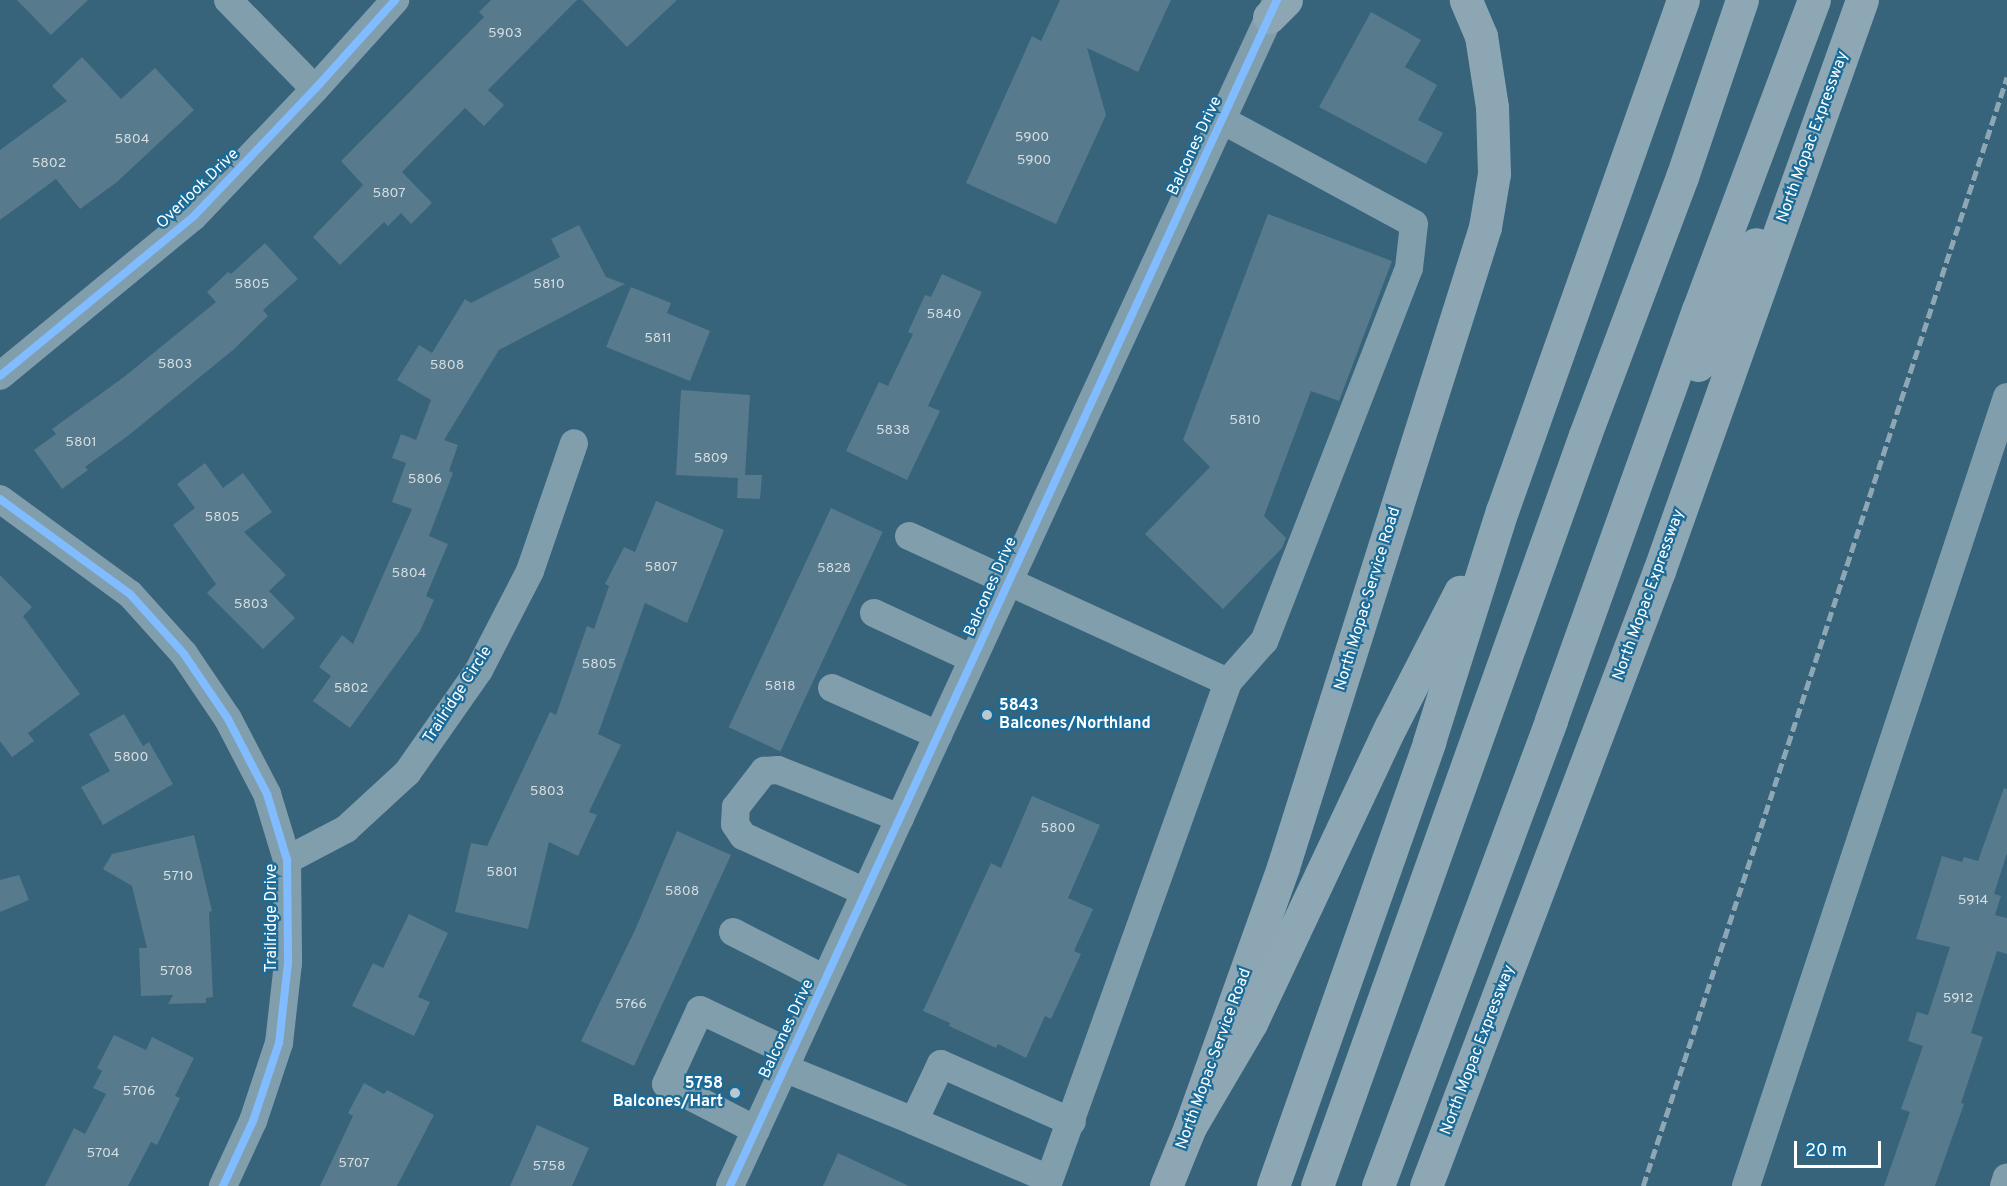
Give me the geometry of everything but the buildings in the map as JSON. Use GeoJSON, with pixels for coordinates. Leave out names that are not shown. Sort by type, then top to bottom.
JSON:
{"type":"FeatureCollection","features":[{"type":"Feature","properties":{"kind":"highway"},"geometry":{"type":"LineString","coordinates":[[1273,1186],[1429,742],[1502,511],[1683,0]]}},
{"type":"Feature","properties":{"kind":"highway"},"geometry":{"type":"LineString","coordinates":[[1585,435],[1655,194],[1720,0]]}},
{"type":"Feature","properties":{"kind":"highway"},"geometry":{"type":"LineString","coordinates":[[1317,1186],[1585,435],[1682,177],[1742,0]]}},
{"type":"Feature","properties":{"kind":"highway"},"geometry":{"type":"LineString","coordinates":[[1378,1186],[1551,720],[1698,310],[1814,0]]}},
{"type":"Feature","properties":{"kind":"highway","name":"North Mopac Expressway"},"geometry":{"type":"LineString","coordinates":[[1426,1186],[1659,571],[1862,0]]}},
{"type":"Feature","properties":{"kind":"highway"},"geometry":{"type":"LineString","coordinates":[[1620,526],[1829,91]]}},
{"type":"Feature","properties":{"kind":"highway"},"geometry":{"type":"LineString","coordinates":[[1190,1127],[1251,1023],[1391,726],[1502,511]]}},
{"type":"Feature","properties":{"kind":"main road","name":"North Mopac Service Road"},"geometry":{"type":"LineString","coordinates":[[1166,1186],[1190,1127],[1318,761],[1485,226],[1494,174],[1492,107],[1481,36],[1466,0]]}},
{"type":"Feature","properties":{"kind":"street"},"geometry":{"type":"LineString","coordinates":[[228,0],[315,89]]}},
{"type":"Feature","properties":{"kind":"street","name":"Overlook Drive"},"geometry":{"type":"LineString","coordinates":[[0,376],[193,218],[315,89],[394,0]]}},
{"type":"Feature","properties":{"kind":"street","name":"Balcones Drive"},"geometry":{"type":"LineString","coordinates":[[730,1186],[1222,120],[1277,6]]}},
{"type":"Feature","properties":{"kind":"street"},"geometry":{"type":"LineString","coordinates":[[756,1130],[666,1084],[700,1010],[788,1060],[1048,1183],[1072,1122],[1228,682],[1264,641],[1409,268],[1414,224],[1222,120]]}},
{"type":"Feature","properties":{"kind":"street"},"geometry":{"type":"LineString","coordinates":[[1746,1186],[1996,470],[2007,397]]}},
{"type":"Feature","properties":{"kind":"street","name":"Trailridge Circle"},"geometry":{"type":"LineString","coordinates":[[287,860],[345,829],[407,772],[479,669],[530,571],[574,443]]}},
{"type":"Feature","properties":{"kind":"street","name":"Trailridge Drive"},"geometry":{"type":"LineString","coordinates":[[0,499],[130,594],[184,654],[228,719],[267,794],[287,860],[288,963],[279,1043],[253,1121],[223,1186]]}},
{"type":"Feature","properties":{"kind":"street"},"geometry":{"type":"LineString","coordinates":[[909,536],[1228,682]]}},
{"type":"Feature","properties":{"kind":"street"},"geometry":{"type":"LineString","coordinates":[[874,613],[973,659]]}},
{"type":"Feature","properties":{"kind":"street"},"geometry":{"type":"LineString","coordinates":[[832,688],[938,735]]}},
{"type":"Feature","properties":{"kind":"street"},"geometry":{"type":"LineString","coordinates":[[865,892],[743,836],[735,824],[736,807],[764,771],[778,770],[900,818]]}},
{"type":"Feature","properties":{"kind":"street"},"geometry":{"type":"LineString","coordinates":[[733,932],[825,979]]}},
{"type":"Feature","properties":{"kind":"street"},"geometry":{"type":"LineString","coordinates":[[914,1121],[941,1064],[1072,1122]]}},
{"type":"Feature","properties":{"kind":"street"},"geometry":{"type":"LineString","coordinates":[[2004,1186],[2007,1177]]}},
{"type":"Feature","properties":{"kind":"railway"},"geometry":{"type":"LineString","coordinates":[[1643,1186],[2007,77]]}},
{"type":"Feature","properties":{"kind":"cycle path"},"geometry":{"type":"LineString","coordinates":[[0,376],[193,217],[315,89],[395,0]]}},
{"type":"Feature","properties":{"kind":"cycle path"},"geometry":{"type":"LineString","coordinates":[[730,1186],[1277,0]]}},
{"type":"Feature","properties":{"kind":"cycle path"},"geometry":{"type":"LineString","coordinates":[[0,499],[130,594],[184,654],[228,719],[267,794],[287,860],[288,963],[279,1043],[253,1121],[223,1186]]}},
{"type":"Feature","properties":{"kind":"place","name":"5843 Balcones/Northland"},"geometry":{"type":"Point","coordinates":[987,715]}},
{"type":"Feature","properties":{"kind":"place","name":"5758 Balcones/Hart"},"geometry":{"type":"Point","coordinates":[735,1093]}}]}
